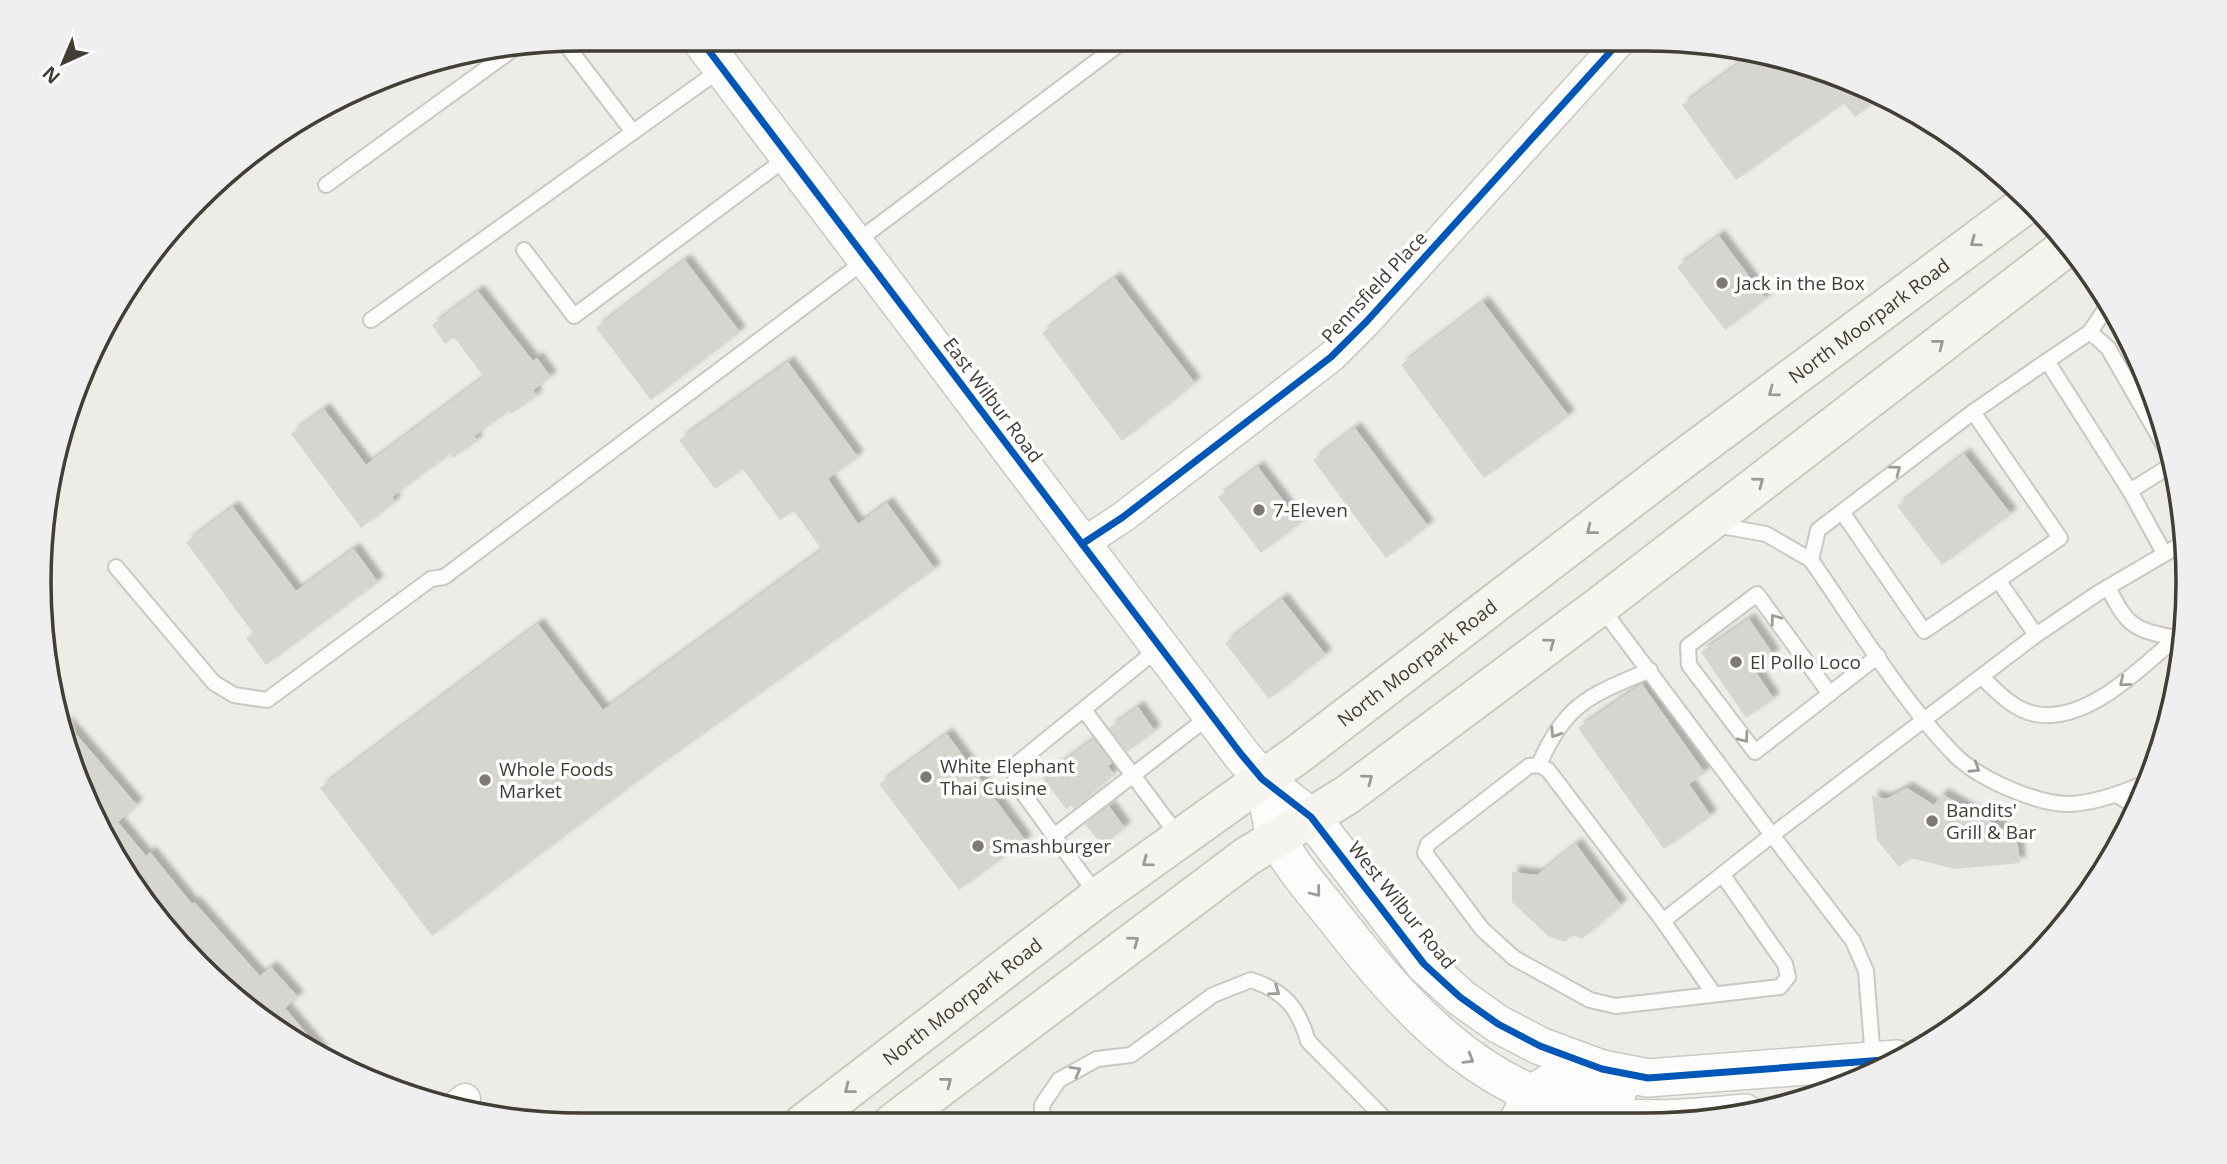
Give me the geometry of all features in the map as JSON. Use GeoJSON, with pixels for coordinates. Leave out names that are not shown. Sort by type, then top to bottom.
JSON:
{"type":"FeatureCollection","features":[{"type":"Feature","properties":{"kind":"main road","name":"North Moorpark Road"},"geometry":{"type":"LineString","coordinates":[[817,1113],[1098,897],[1404,674],[1675,465],[2022,207]]}},
{"type":"Feature","properties":{"kind":"main road"},"geometry":{"type":"LineString","coordinates":[[905,1113],[1276,837],[1347,795],[1600,606],[1704,523],[2060,252]]}},
{"type":"Feature","properties":{"kind":"street","name":"East Wilbur Road"},"geometry":{"type":"LineString","coordinates":[[709,51],[1262,779]]}},
{"type":"Feature","properties":{"kind":"street","name":"Pennsfield Place"},"geometry":{"type":"LineString","coordinates":[[1082,544],[1123,517],[1331,357],[1367,321],[1611,51]]}},
{"type":"Feature","properties":{"kind":"street","name":"West Wilbur Road"},"geometry":{"type":"LineString","coordinates":[[1262,779],[1311,817],[1424,964],[1460,998],[1498,1024],[1540,1046],[1602,1069],[1648,1077],[1865,1065]]}},
{"type":"Feature","properties":{"kind":"street"},"geometry":{"type":"LineString","coordinates":[[1262,779],[1276,837],[1403,1003],[1522,1106],[1569,1107],[1598,1113]]}},
{"type":"Feature","properties":{"kind":"street"},"geometry":{"type":"LineString","coordinates":[[1522,1106],[1556,1075],[1611,1089],[1634,1091],[1648,1077]]}},
{"type":"Feature","properties":{"kind":"lane"},"geometry":{"type":"LineString","coordinates":[[572,51],[633,132]]}},
{"type":"Feature","properties":{"kind":"lane"},"geometry":{"type":"LineString","coordinates":[[116,568],[214,684],[234,695],[267,700],[431,579],[444,577],[861,251],[1111,51]]}},
{"type":"Feature","properties":{"kind":"lane"},"geometry":{"type":"LineString","coordinates":[[326,185],[503,57]]}},
{"type":"Feature","properties":{"kind":"lane"},"geometry":{"type":"LineString","coordinates":[[371,320],[722,68]]}},
{"type":"Feature","properties":{"kind":"lane"},"geometry":{"type":"LineString","coordinates":[[524,250],[574,316],[789,156]]}},
{"type":"Feature","properties":{"kind":"lane"},"geometry":{"type":"LineString","coordinates":[[1811,559],[1818,530],[1973,412],[2090,332],[2103,313]]}},
{"type":"Feature","properties":{"kind":"lane"},"geometry":{"type":"LineString","coordinates":[[2090,332],[2108,348],[2153,427]]}},
{"type":"Feature","properties":{"kind":"lane"},"geometry":{"type":"LineString","coordinates":[[2047,361],[2130,491],[2164,553]]}},
{"type":"Feature","properties":{"kind":"lane"},"geometry":{"type":"LineString","coordinates":[[1842,512],[1924,631],[2060,538],[1973,412]]}},
{"type":"Feature","properties":{"kind":"lane"},"geometry":{"type":"LineString","coordinates":[[2130,491],[2163,467]]}},
{"type":"Feature","properties":{"kind":"lane"},"geometry":{"type":"LineString","coordinates":[[1704,523],[1766,534],[1811,559],[1878,656],[1954,754],[2011,791],[2070,804],[2117,795],[2135,788]]}},
{"type":"Feature","properties":{"kind":"lane"},"geometry":{"type":"LineString","coordinates":[[1662,921],[2036,635],[2108,587],[2175,547]]}},
{"type":"Feature","properties":{"kind":"lane"},"geometry":{"type":"LineString","coordinates":[[1998,580],[2036,635]]}},
{"type":"Feature","properties":{"kind":"lane"},"geometry":{"type":"LineString","coordinates":[[2108,587],[2121,614],[2142,631],[2173,635]]}},
{"type":"Feature","properties":{"kind":"lane"},"geometry":{"type":"LineString","coordinates":[[1830,694],[1757,594],[1688,646],[1689,665],[1755,752],[1830,694],[1878,656]]}},
{"type":"Feature","properties":{"kind":"lane"},"geometry":{"type":"LineString","coordinates":[[1600,606],[1853,941],[1866,971],[1880,1058]]}},
{"type":"Feature","properties":{"kind":"lane"},"geometry":{"type":"LineString","coordinates":[[1982,677],[2009,703],[2035,714],[2063,714],[2112,693],[2173,642]]}},
{"type":"Feature","properties":{"kind":"lane"},"geometry":{"type":"LineString","coordinates":[[1098,897],[1016,780],[1020,761],[1160,647]]}},
{"type":"Feature","properties":{"kind":"lane"},"geometry":{"type":"LineString","coordinates":[[1539,765],[1552,733],[1577,707],[1596,693],[1650,670]]}},
{"type":"Feature","properties":{"kind":"lane"},"geometry":{"type":"LineString","coordinates":[[1084,710],[1180,838]]}},
{"type":"Feature","properties":{"kind":"lane"},"geometry":{"type":"LineString","coordinates":[[1054,836],[1211,714]]}},
{"type":"Feature","properties":{"kind":"lane"},"geometry":{"type":"LineString","coordinates":[[1714,994],[1548,770],[1539,765],[1529,766],[1428,845],[1425,853],[1482,929],[1514,958],[1590,1000],[1616,1006],[1780,988],[1788,977],[1786,964],[1722,874]]}},
{"type":"Feature","properties":{"kind":"lane"},"geometry":{"type":"LineString","coordinates":[[2117,795],[2128,802]]}},
{"type":"Feature","properties":{"kind":"lane"},"geometry":{"type":"LineString","coordinates":[[1042,1113],[1042,1105],[1059,1080],[1097,1059],[1131,1055],[1169,1030],[1213,995],[1251,980],[1280,991],[1303,1025],[1308,1041],[1379,1113]]}},
{"type":"Feature","properties":{"kind":"building"},"geometry":{"type":"Polygon","coordinates":[[[1744,60],[1816,79],[1873,103],[1855,117],[1844,103],[1736,180],[1682,105],[1744,60]]]}},
{"type":"Feature","properties":{"kind":"building","name":"Jack in the Box"},"geometry":{"type":"Polygon","coordinates":[[[1719,236],[1766,299],[1725,330],[1677,267],[1719,236]]]}},
{"type":"Feature","properties":{"kind":"building"},"geometry":{"type":"Polygon","coordinates":[[[685,260],[740,332],[651,400],[596,328],[685,260]]]}},
{"type":"Feature","properties":{"kind":"building"},"geometry":{"type":"Polygon","coordinates":[[[1115,278],[1195,383],[1122,441],[1042,333],[1115,278]]]}},
{"type":"Feature","properties":{"kind":"building"},"geometry":{"type":"Polygon","coordinates":[[[478,291],[533,361],[537,358],[551,377],[533,390],[537,396],[511,414],[509,411],[474,436],[477,441],[453,458],[450,454],[392,497],[395,502],[361,528],[291,434],[324,409],[366,465],[484,377],[454,337],[445,344],[432,325],[478,291]]]}},
{"type":"Feature","properties":{"kind":"building"},"geometry":{"type":"Polygon","coordinates":[[[1483,302],[1569,416],[1484,478],[1401,365],[1483,302]]]}},
{"type":"Feature","properties":{"kind":"building"},"geometry":{"type":"Polygon","coordinates":[[[788,362],[858,457],[828,479],[858,524],[887,503],[935,569],[650,772],[432,936],[320,788],[538,624],[603,710],[822,550],[794,511],[780,520],[743,469],[715,489],[679,440],[788,362]]]}},
{"type":"Feature","properties":{"kind":"building"},"geometry":{"type":"Polygon","coordinates":[[[1355,428],[1428,526],[1386,558],[1313,460],[1355,428]]]}},
{"type":"Feature","properties":{"kind":"building"},"geometry":{"type":"Polygon","coordinates":[[[1964,454],[2011,514],[1942,565],[1897,506],[1964,454]]]}},
{"type":"Feature","properties":{"kind":"building","name":"7-Eleven"},"geometry":{"type":"Polygon","coordinates":[[[1258,467],[1300,523],[1261,553],[1218,497],[1258,467]]]}},
{"type":"Feature","properties":{"kind":"building"},"geometry":{"type":"Polygon","coordinates":[[[233,507],[296,591],[354,549],[378,582],[266,665],[246,638],[253,633],[186,542],[233,507]]]}},
{"type":"Feature","properties":{"kind":"building"},"geometry":{"type":"Polygon","coordinates":[[[1282,599],[1326,655],[1269,699],[1225,643],[1282,599]]]}},
{"type":"Feature","properties":{"kind":"building","name":"El Pollo Loco"},"geometry":{"type":"Polygon","coordinates":[[[1749,619],[1774,655],[1754,669],[1774,699],[1746,718],[1701,652],[1749,619]]]}},
{"type":"Feature","properties":{"kind":"building"},"geometry":{"type":"Polygon","coordinates":[[[1642,684],[1705,773],[1689,784],[1711,816],[1664,849],[1578,728],[1642,684]]]}},
{"type":"Feature","properties":{"kind":"building"},"geometry":{"type":"Polygon","coordinates":[[[1138,707],[1155,731],[1127,752],[1109,728],[1138,707]]]}},
{"type":"Feature","properties":{"kind":"building"},"geometry":{"type":"Polygon","coordinates":[[[72,729],[137,805],[118,822],[146,856],[150,852],[192,904],[194,902],[260,976],[271,967],[298,997],[285,1008],[311,1039],[259,1003],[206,958],[161,905],[140,877],[106,817],[91,785],[72,729]]]}},
{"type":"Feature","properties":{"kind":"building"},"geometry":{"type":"Polygon","coordinates":[[[947,734],[1026,841],[959,890],[879,784],[947,734]]]}},
{"type":"Feature","properties":{"kind":"building"},"geometry":{"type":"Polygon","coordinates":[[[1094,739],[1112,763],[1108,766],[1114,774],[1074,809],[1071,805],[1066,809],[1042,777],[1094,739]]]}},
{"type":"Feature","properties":{"kind":"building","name":"Bandits' Grill & Bar"},"geometry":{"type":"Polygon","coordinates":[[[1907,788],[1934,805],[1942,794],[2017,837],[2020,863],[1955,869],[1911,858],[1899,867],[1877,840],[1872,796],[1886,799],[1907,788]]]}},
{"type":"Feature","properties":{"kind":"building"},"geometry":{"type":"Polygon","coordinates":[[[1109,806],[1125,828],[1102,845],[1085,824],[1109,806]]]}},
{"type":"Feature","properties":{"kind":"building"},"geometry":{"type":"Polygon","coordinates":[[[1576,844],[1621,905],[1582,939],[1573,935],[1565,942],[1548,936],[1512,902],[1512,872],[1537,875],[1576,844]]]}},
{"type":"Feature","properties":{"kind":"cycle path"},"geometry":{"type":"LineString","coordinates":[[709,51],[1241,754],[1262,779],[1311,817],[1424,964],[1460,997],[1498,1024],[1540,1046],[1602,1069],[1648,1078],[1874,1061]]}},
{"type":"Feature","properties":{"kind":"cycle path"},"geometry":{"type":"LineString","coordinates":[[1082,544],[1123,517],[1331,357],[1367,321],[1611,51]]}},
{"type":"Feature","properties":{"kind":"place","name":"Jack in the Box"},"geometry":{"type":"Point","coordinates":[1722,283]}},
{"type":"Feature","properties":{"kind":"place","name":"7-Eleven"},"geometry":{"type":"Point","coordinates":[1259,510]}},
{"type":"Feature","properties":{"kind":"place","name":"El Pollo Loco"},"geometry":{"type":"Point","coordinates":[1736,662]}},
{"type":"Feature","properties":{"kind":"place","name":"White Elephant Thai Cuisine"},"geometry":{"type":"Point","coordinates":[926,777]}},
{"type":"Feature","properties":{"kind":"place","name":"Whole Foods Market"},"geometry":{"type":"Point","coordinates":[485,780]}},
{"type":"Feature","properties":{"kind":"place","name":"Bandits' Grill & Bar"},"geometry":{"type":"Point","coordinates":[1932,821]}},
{"type":"Feature","properties":{"kind":"place","name":"Smashburger"},"geometry":{"type":"Point","coordinates":[978,846]}}]}
